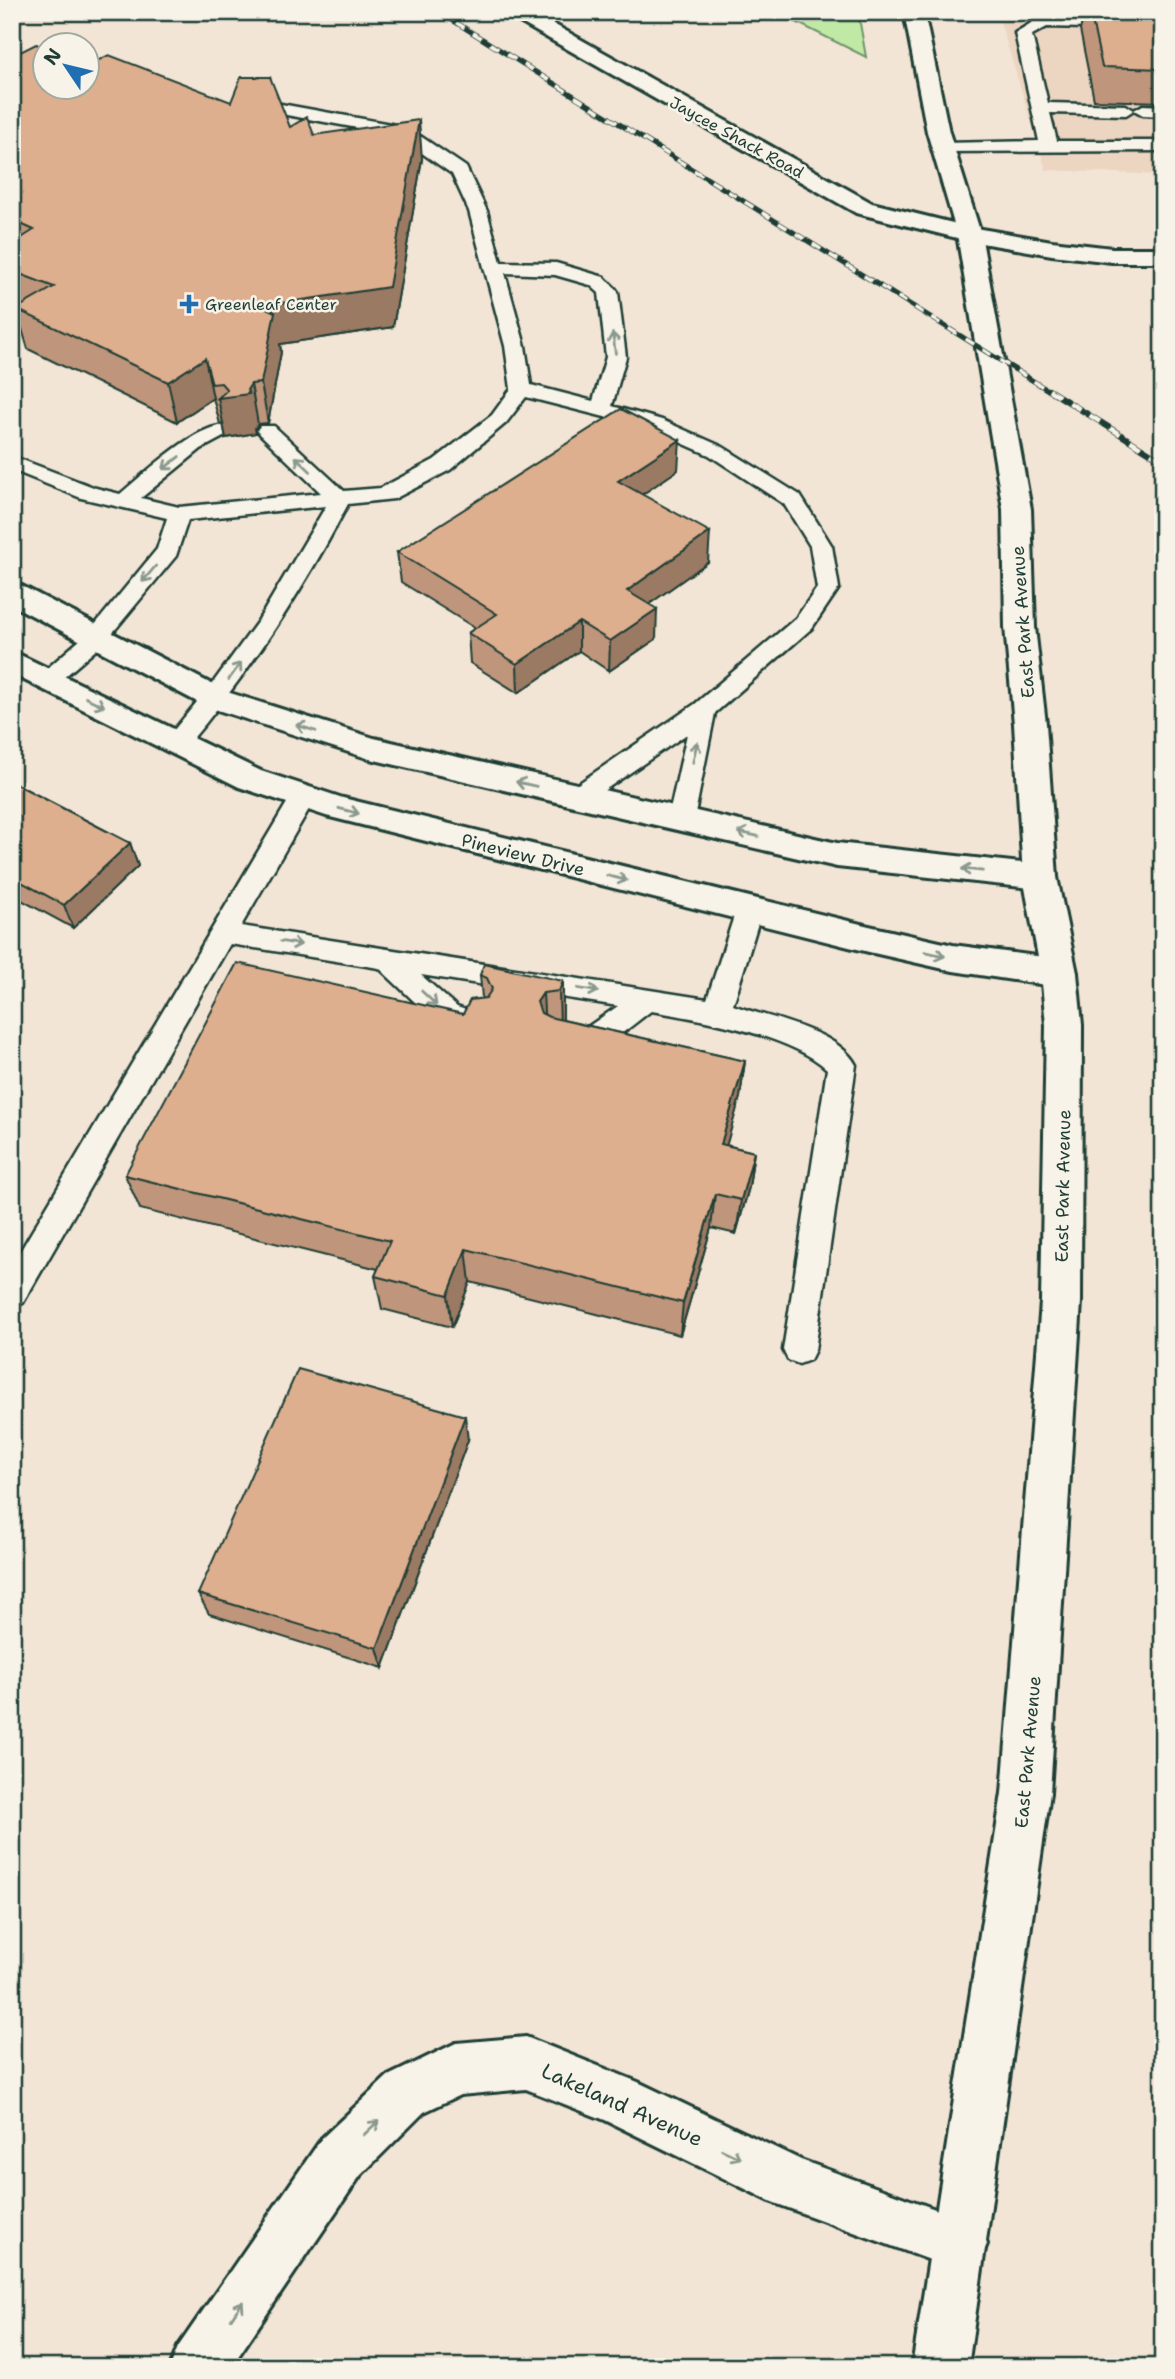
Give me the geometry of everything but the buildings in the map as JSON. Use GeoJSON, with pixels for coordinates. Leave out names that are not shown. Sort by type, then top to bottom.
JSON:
{"type":"FeatureCollection","features":[{"type":"Feature","properties":{"kind":"street","name":"Jaycee Shack Road"},"geometry":{"type":"LineString","coordinates":[[516,12],[864,208],[969,234],[1100,254],[1163,255]]}},
{"type":"Feature","properties":{"kind":"street","name":"East Park Avenue"},"geometry":{"type":"LineString","coordinates":[[914,12],[943,148],[969,234],[1017,509],[1020,627],[1030,724],[1040,877],[1059,973],[1064,1025],[1062,1254],[1028,1767],[940,2367]]}},
{"type":"Feature","properties":{"kind":"street"},"geometry":{"type":"LineString","coordinates":[[12,593],[215,699],[370,748],[837,855],[1040,877]]}},
{"type":"Feature","properties":{"kind":"street","name":"Pineview Drive"},"geometry":{"type":"LineString","coordinates":[[12,661],[250,779],[303,797],[457,839],[953,958],[1059,973]]}},
{"type":"Feature","properties":{"kind":"street","name":"Lakeland Avenue"},"geometry":{"type":"LineString","coordinates":[[198,2367],[341,2157],[406,2094],[456,2069],[526,2063],[620,2100],[791,2183],[960,2244]]}},
{"type":"Feature","properties":{"kind":"lane"},"geometry":{"type":"LineString","coordinates":[[1049,146],[1023,33],[1043,17],[1163,25]]}},
{"type":"Feature","properties":{"kind":"lane"},"geometry":{"type":"LineString","coordinates":[[12,461],[89,493],[179,514],[386,494],[442,466],[499,419],[521,389],[515,346],[494,267],[478,211],[460,171],[401,131],[270,107],[225,109]]}},
{"type":"Feature","properties":{"kind":"lane"},"geometry":{"type":"LineString","coordinates":[[1039,108],[1163,111]]}},
{"type":"Feature","properties":{"kind":"lane"},"geometry":{"type":"LineString","coordinates":[[943,148],[1163,146]]}},
{"type":"Feature","properties":{"kind":"lane"},"geometry":{"type":"LineString","coordinates":[[494,267],[556,269],[597,281],[608,292],[617,358],[601,408]]}},
{"type":"Feature","properties":{"kind":"lane"},"geometry":{"type":"LineString","coordinates":[[521,389],[655,424],[716,451],[792,500],[821,546],[828,587],[804,623],[704,710],[578,796]]}},
{"type":"Feature","properties":{"kind":"lane"},"geometry":{"type":"LineString","coordinates":[[124,501],[194,445],[222,430]]}},
{"type":"Feature","properties":{"kind":"lane"},"geometry":{"type":"LineString","coordinates":[[267,430],[340,499]]}},
{"type":"Feature","properties":{"kind":"lane"},"geometry":{"type":"LineString","coordinates":[[176,742],[215,699],[252,648],[310,557],[340,499]]}},
{"type":"Feature","properties":{"kind":"lane"},"geometry":{"type":"LineString","coordinates":[[47,678],[97,637],[168,551],[179,514]]}},
{"type":"Feature","properties":{"kind":"lane"},"geometry":{"type":"LineString","coordinates":[[681,819],[704,710]]}},
{"type":"Feature","properties":{"kind":"lane"},"geometry":{"type":"LineString","coordinates":[[12,1293],[303,797]]}},
{"type":"Feature","properties":{"kind":"lane"},"geometry":{"type":"LineString","coordinates":[[717,1011],[749,910]]}},
{"type":"Feature","properties":{"kind":"lane"},"geometry":{"type":"LineString","coordinates":[[224,933],[717,1011],[822,1047],[842,1065],[799,1350]]}},
{"type":"Feature","properties":{"kind":"lane"},"geometry":{"type":"LineString","coordinates":[[386,958],[447,1015],[478,1025]]}},
{"type":"Feature","properties":{"kind":"lane"},"geometry":{"type":"LineString","coordinates":[[555,1041],[574,1044],[590,1040],[647,1000]]}},
{"type":"Feature","properties":{"kind":"shaded area"},"geometry":{"type":"Polygon","coordinates":[[[997,12],[1163,12],[1163,175],[1046,170],[997,12]]]}},
{"type":"Feature","properties":{"kind":"green space"},"geometry":{"type":"Polygon","coordinates":[[[776,12],[858,12],[866,57],[776,12]]]}},
{"type":"Feature","properties":{"kind":"railway"},"geometry":{"type":"LineString","coordinates":[[439,12],[1051,392]]}},
{"type":"Feature","properties":{"kind":"railway"},"geometry":{"type":"LineString","coordinates":[[1049,390],[1163,461]]}},
{"type":"Feature","properties":{"kind":"place","name":"Greenleaf Center"},"geometry":{"type":"Point","coordinates":[189,304]}}]}
